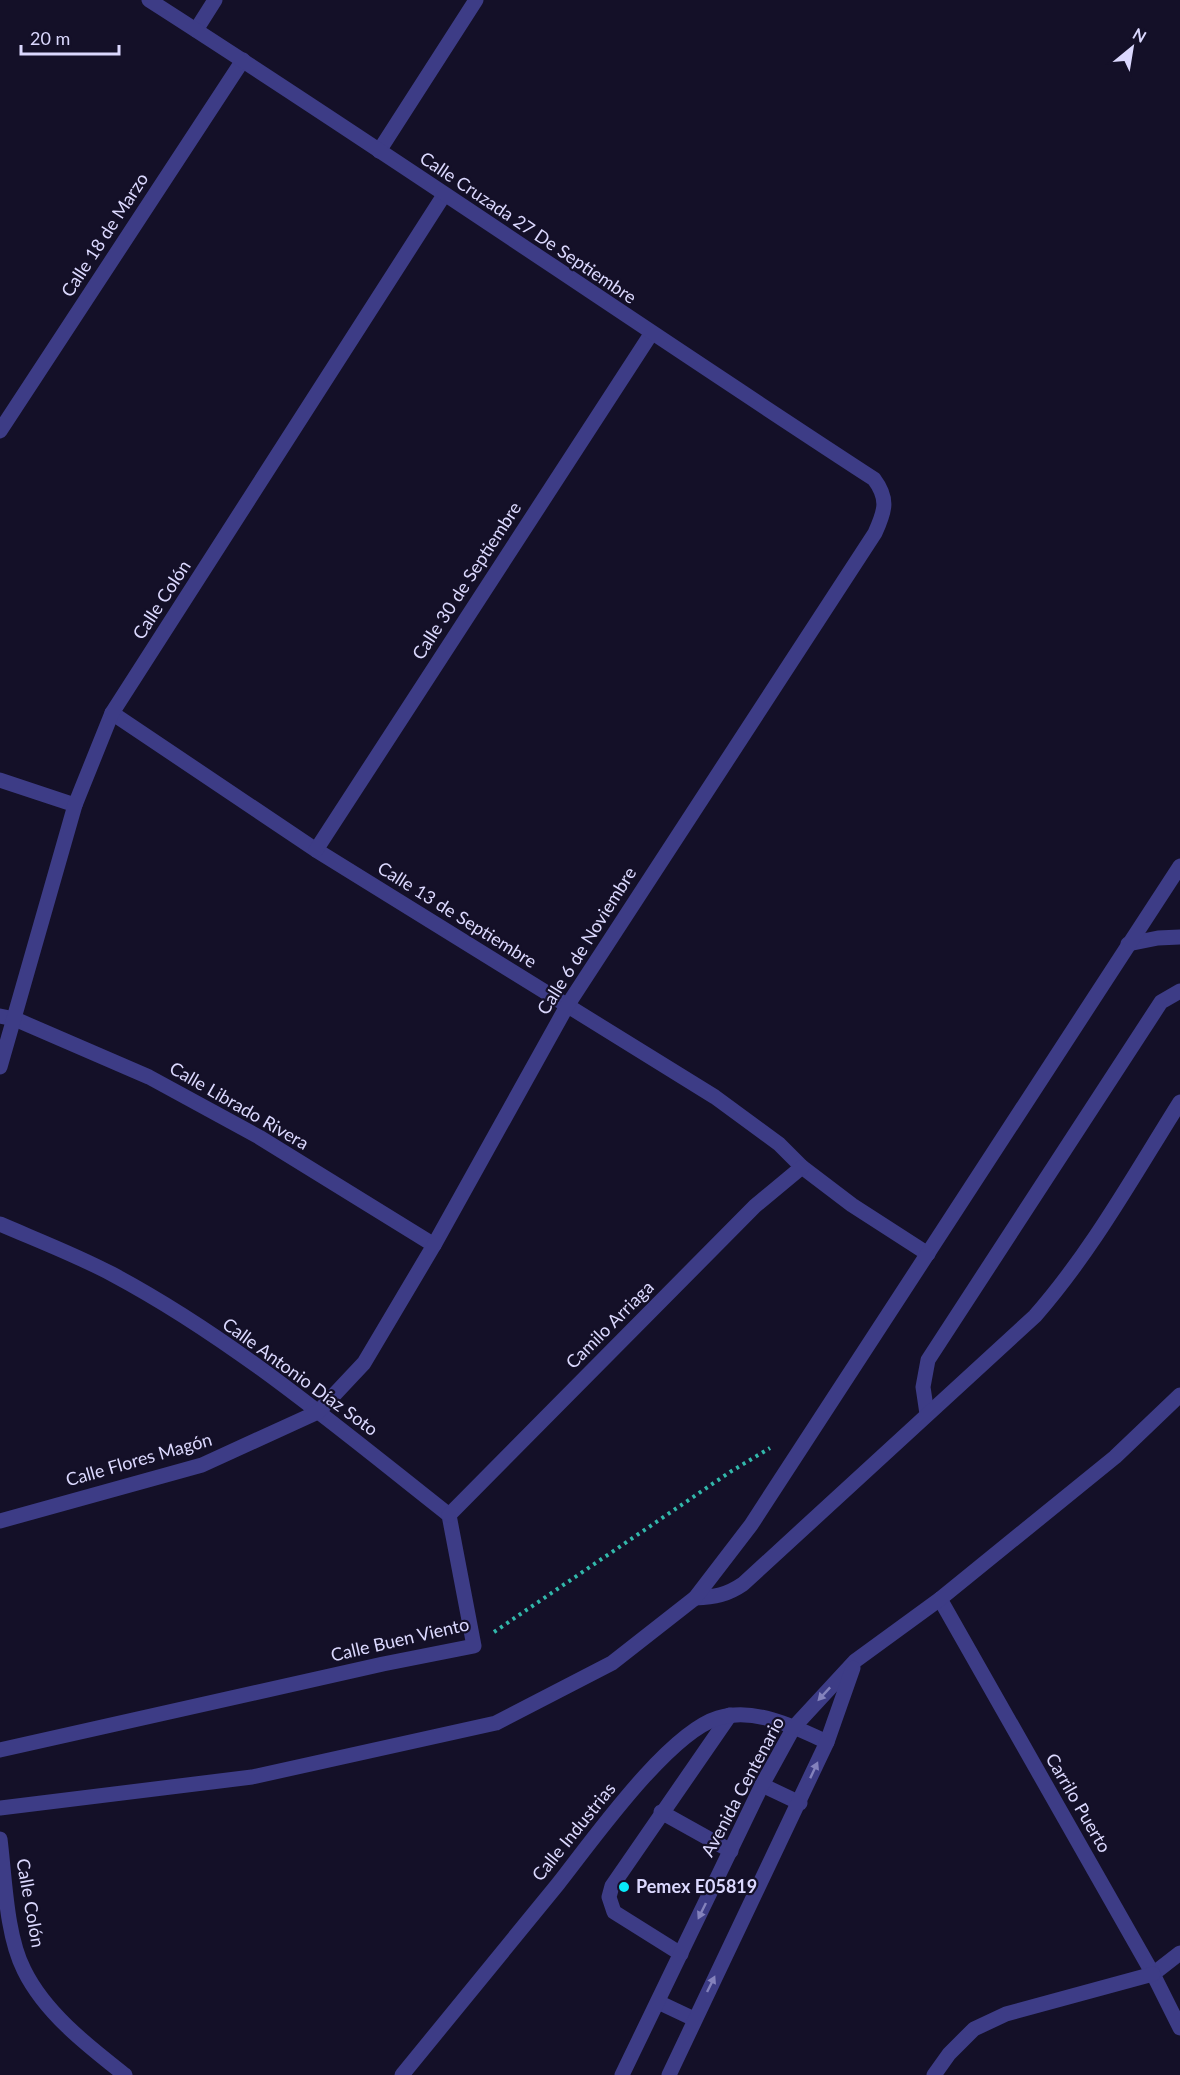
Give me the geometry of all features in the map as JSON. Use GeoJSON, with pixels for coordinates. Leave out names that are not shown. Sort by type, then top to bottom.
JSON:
{"type":"FeatureCollection","features":[{"type":"Feature","properties":{"kind":"street","name":"Calle Cruzada 27 De Septiembre"},"geometry":{"type":"LineString","coordinates":[[149,0],[243,60],[651,334],[874,479],[883,491]]}},
{"type":"Feature","properties":{"kind":"street"},"geometry":{"type":"LineString","coordinates":[[196,30],[215,0]]}},
{"type":"Feature","properties":{"kind":"street"},"geometry":{"type":"LineString","coordinates":[[379,151],[476,0]]}},
{"type":"Feature","properties":{"kind":"street","name":"Calle 18 de Marzo"},"geometry":{"type":"LineString","coordinates":[[0,431],[243,60]]}},
{"type":"Feature","properties":{"kind":"street","name":"Calle Colón"},"geometry":{"type":"LineString","coordinates":[[0,1067],[8,1018],[75,805],[112,713],[444,195]]}},
{"type":"Feature","properties":{"kind":"street","name":"Calle 30 de Septiembre"},"geometry":{"type":"LineString","coordinates":[[316,850],[651,334]]}},
{"type":"Feature","properties":{"kind":"street","name":"Calle 6 de Noviembre"},"geometry":{"type":"LineString","coordinates":[[318,1412],[364,1364],[434,1245],[567,1006],[875,533],[884,513],[883,491]]}},
{"type":"Feature","properties":{"kind":"street","name":"Calle 13 de Septiembre"},"geometry":{"type":"LineString","coordinates":[[112,713],[316,850],[716,1097],[779,1144],[802,1167],[852,1205],[928,1254]]}},
{"type":"Feature","properties":{"kind":"street"},"geometry":{"type":"LineString","coordinates":[[0,780],[75,805]]}},
{"type":"Feature","properties":{"kind":"street"},"geometry":{"type":"LineString","coordinates":[[0,1808],[252,1777],[496,1722],[612,1663],[695,1598],[751,1526],[1180,866]]}},
{"type":"Feature","properties":{"kind":"street"},"geometry":{"type":"LineString","coordinates":[[1128,944],[1158,938],[1180,938]]}},
{"type":"Feature","properties":{"kind":"street"},"geometry":{"type":"LineString","coordinates":[[927,1414],[923,1387],[928,1360],[1161,1002],[1180,991]]}},
{"type":"Feature","properties":{"kind":"street","name":"Calle Librado Rivera"},"geometry":{"type":"LineString","coordinates":[[8,1018],[149,1077],[259,1137],[434,1245]]}},
{"type":"Feature","properties":{"kind":"street"},"geometry":{"type":"LineString","coordinates":[[695,1598],[716,1597],[730,1593],[743,1584],[1035,1316],[1064,1283],[1180,1102]]}},
{"type":"Feature","properties":{"kind":"street","name":"Camilo Arriaga"},"geometry":{"type":"LineString","coordinates":[[449,1515],[755,1206],[802,1167]]}},
{"type":"Feature","properties":{"kind":"street","name":"Calle Antonio Díaz Soto"},"geometry":{"type":"LineString","coordinates":[[0,1224],[111,1274],[171,1308],[252,1362],[449,1515]]}},
{"type":"Feature","properties":{"kind":"street","name":"Avenida Centenario"},"geometry":{"type":"LineString","coordinates":[[622,2075],[762,1785],[794,1727],[855,1661],[940,1599],[1115,1457],[1180,1395]]}},
{"type":"Feature","properties":{"kind":"street","name":"Calle Flores Magón"},"geometry":{"type":"LineString","coordinates":[[0,1521],[202,1465],[318,1412]]}},
{"type":"Feature","properties":{"kind":"street"},"geometry":{"type":"LineString","coordinates":[[449,1515],[474,1646]]}},
{"type":"Feature","properties":{"kind":"street","name":"Carrilo Puerto"},"geometry":{"type":"LineString","coordinates":[[940,1599],[1153,1974],[1180,2028]]}},
{"type":"Feature","properties":{"kind":"street","name":"Calle Buen Viento"},"geometry":{"type":"LineString","coordinates":[[0,1750],[383,1664],[474,1646]]}},
{"type":"Feature","properties":{"kind":"street"},"geometry":{"type":"LineString","coordinates":[[669,2075],[800,1803],[827,1742],[855,1661]]}},
{"type":"Feature","properties":{"kind":"street"},"geometry":{"type":"LineString","coordinates":[[681,1954],[614,1912],[610,1905],[612,1886],[730,1715]]}},
{"type":"Feature","properties":{"kind":"street","name":"Calle Industrias"},"geometry":{"type":"LineString","coordinates":[[402,2075],[643,1779],[692,1733],[715,1718],[748,1715],[794,1727],[827,1742]]}},
{"type":"Feature","properties":{"kind":"street"},"geometry":{"type":"LineString","coordinates":[[762,1785],[800,1803]]}},
{"type":"Feature","properties":{"kind":"street"},"geometry":{"type":"LineString","coordinates":[[661,1812],[731,1851]]}},
{"type":"Feature","properties":{"kind":"street","name":"Calle Colón"},"geometry":{"type":"LineString","coordinates":[[0,1839],[12,1929],[23,1969],[48,2007],[93,2050],[125,2075]]}},
{"type":"Feature","properties":{"kind":"street"},"geometry":{"type":"LineString","coordinates":[[934,2075],[949,2054],[974,2029],[1006,2014],[1153,1974],[1180,1953]]}},
{"type":"Feature","properties":{"kind":"street"},"geometry":{"type":"LineString","coordinates":[[658,2002],[694,2019]]}},
{"type":"Feature","properties":{"kind":"path","name":"Calle Buen Viento"},"geometry":{"type":"LineString","coordinates":[[474,1646],[730,1472],[780,1442]]}},
{"type":"Feature","properties":{"kind":"place","name":"Pemex E05819"},"geometry":{"type":"Point","coordinates":[624,1887]}}]}
